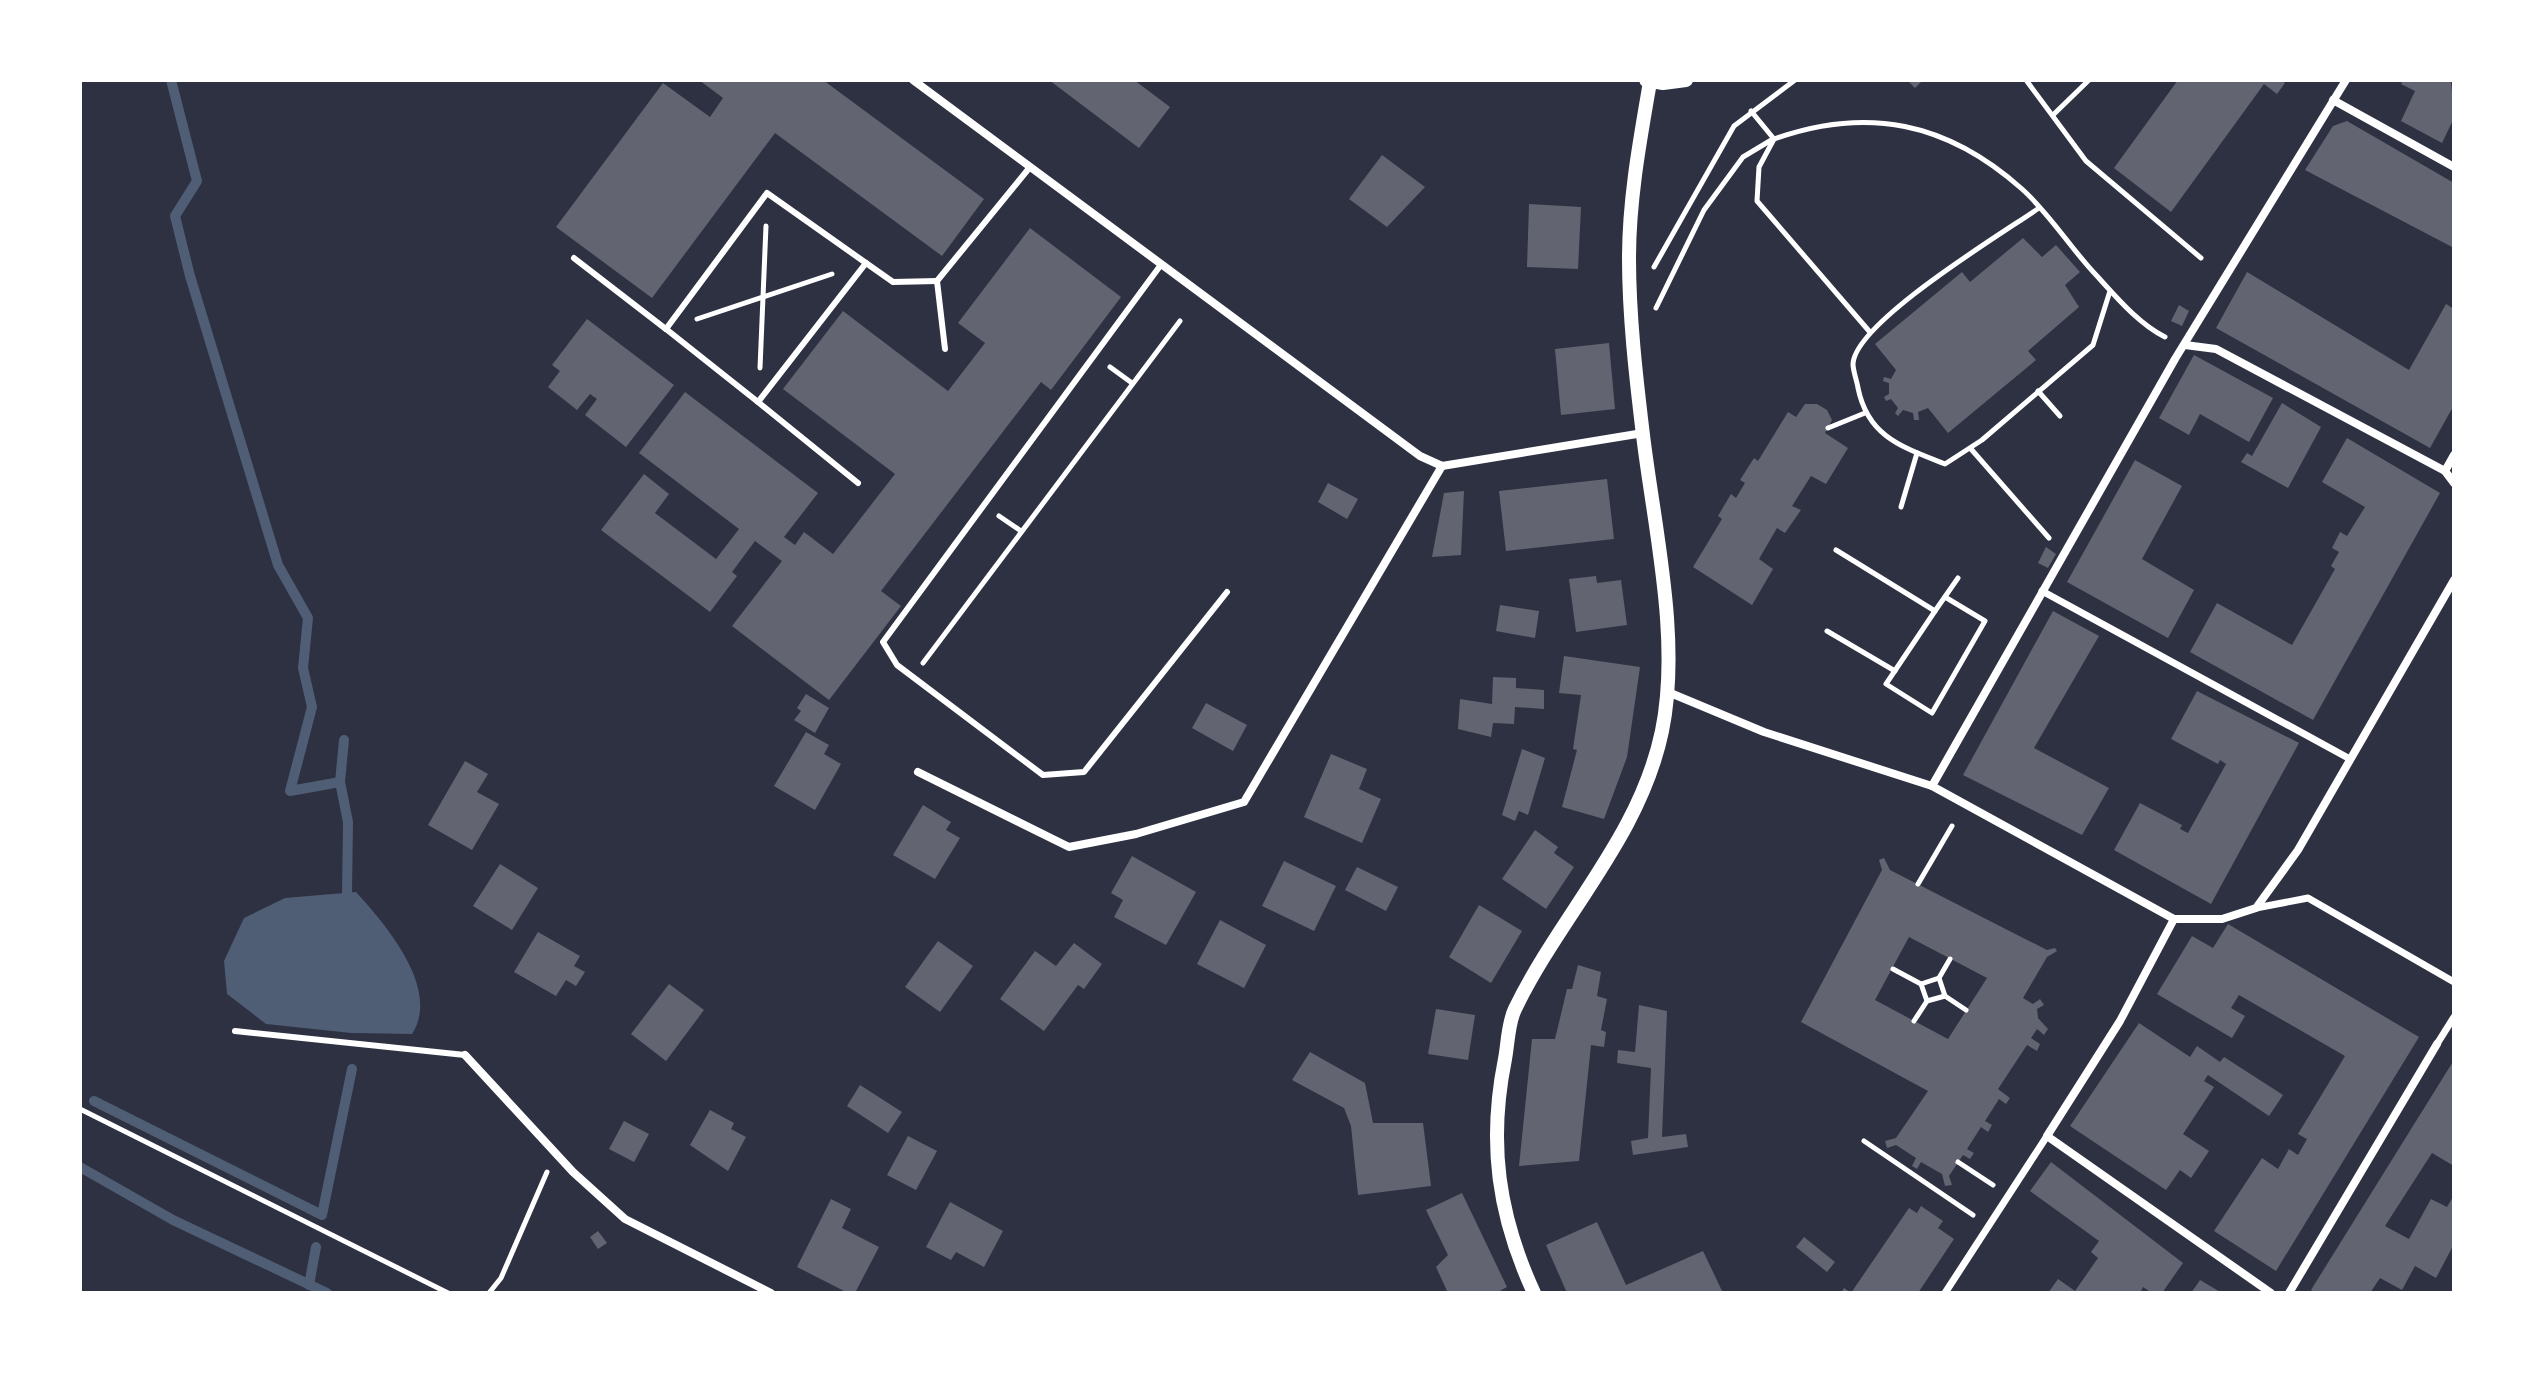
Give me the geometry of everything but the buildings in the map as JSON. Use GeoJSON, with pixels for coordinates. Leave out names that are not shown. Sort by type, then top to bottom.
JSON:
{"type":"FeatureCollection","features":[{"type":"Feature","properties":{"kind":"street"},"geometry":{"type":"LineString","coordinates":[[913,80],[1420,456],[1442,466],[1643,433]]}},
{"type":"Feature","properties":{"kind":"street"},"geometry":{"type":"LineString","coordinates":[[1534,1293],[1510,1229],[1495,1158],[1502,1073],[1514,1011],[1614,853],[1652,773],[1668,692],[1665,611],[1643,433],[1629,259],[1631,205],[1648,81],[1686,80]]}},
{"type":"Feature","properties":{"kind":"street"},"geometry":{"type":"LineString","coordinates":[[1932,786],[2062,554],[2346,80]]}},
{"type":"Feature","properties":{"kind":"street"},"geometry":{"type":"LineString","coordinates":[[2333,100],[2454,167]]}},
{"type":"Feature","properties":{"kind":"street"},"geometry":{"type":"LineString","coordinates":[[2185,345],[2216,349],[2445,471],[2454,483]]}},
{"type":"Feature","properties":{"kind":"street"},"geometry":{"type":"LineString","coordinates":[[2445,471],[2454,455]]}},
{"type":"Feature","properties":{"kind":"street"},"geometry":{"type":"LineString","coordinates":[[918,772],[1069,847],[1136,834],[1244,802],[1442,466]]}},
{"type":"Feature","properties":{"kind":"street"},"geometry":{"type":"LineString","coordinates":[[2256,908],[2298,850],[2454,580]]}},
{"type":"Feature","properties":{"kind":"street"},"geometry":{"type":"LineString","coordinates":[[2042,591],[2350,759]]}},
{"type":"Feature","properties":{"kind":"street"},"geometry":{"type":"LineString","coordinates":[[1668,692],[1764,732],[1932,786],[2174,919],[2222,919],[2256,908],[2308,898],[2454,982]]}},
{"type":"Feature","properties":{"kind":"street"},"geometry":{"type":"LineString","coordinates":[[1945,1293],[2120,1021],[2174,919]]}},
{"type":"Feature","properties":{"kind":"street"},"geometry":{"type":"LineString","coordinates":[[2289,1293],[2454,1017]]}},
{"type":"Feature","properties":{"kind":"street"},"geometry":{"type":"LineString","coordinates":[[465,1055],[556,1152],[625,1219],[771,1293]]}},
{"type":"Feature","properties":{"kind":"street"},"geometry":{"type":"LineString","coordinates":[[2047,1136],[2271,1293]]}},
{"type":"Feature","properties":{"kind":"lane"},"geometry":{"type":"LineString","coordinates":[[945,349],[937,281],[1030,167]]}},
{"type":"Feature","properties":{"kind":"lane"},"geometry":{"type":"LineString","coordinates":[[666,329],[767,193],[893,282],[937,281]]}},
{"type":"Feature","properties":{"kind":"lane"},"geometry":{"type":"LineString","coordinates":[[574,258],[858,483]]}},
{"type":"Feature","properties":{"kind":"lane"},"geometry":{"type":"LineString","coordinates":[[758,402],[866,263]]}},
{"type":"Feature","properties":{"kind":"lane"},"geometry":{"type":"LineString","coordinates":[[1160,266],[1097,357],[883,642],[897,665],[1043,775],[1084,772],[1227,592]]}},
{"type":"Feature","properties":{"kind":"lane"},"geometry":{"type":"LineString","coordinates":[[235,1031],[465,1055]]}},
{"type":"Feature","properties":{"kind":"path"},"geometry":{"type":"LineString","coordinates":[[1650,274],[1723,142],[1751,111],[1795,80]]}},
{"type":"Feature","properties":{"kind":"path"},"geometry":{"type":"LineString","coordinates":[[2026,80],[2086,161],[2201,258]]}},
{"type":"Feature","properties":{"kind":"path"},"geometry":{"type":"LineString","coordinates":[[2053,115],[2089,80]]}},
{"type":"Feature","properties":{"kind":"path"},"geometry":{"type":"LineString","coordinates":[[1751,111],[1774,139]]}},
{"type":"Feature","properties":{"kind":"path"},"geometry":{"type":"LineString","coordinates":[[1652,316],[1704,210],[1743,157],[1774,139],[1815,124],[1852,121],[1939,135],[1976,153],[2023,190],[2110,291],[2161,336]]}},
{"type":"Feature","properties":{"kind":"path"},"geometry":{"type":"LineString","coordinates":[[1774,139],[1759,167],[1757,201],[1869,331]]}},
{"type":"Feature","properties":{"kind":"path"},"geometry":{"type":"LineString","coordinates":[[758,402],[767,193]]}},
{"type":"Feature","properties":{"kind":"path"},"geometry":{"type":"LineString","coordinates":[[2039,208],[1938,276],[1869,331],[1853,362],[1865,413],[1873,427],[1917,453],[1945,464],[1971,449],[2093,345],[2110,291]]}},
{"type":"Feature","properties":{"kind":"path"},"geometry":{"type":"LineString","coordinates":[[2068,259],[2076,254]]}},
{"type":"Feature","properties":{"kind":"path"},"geometry":{"type":"LineString","coordinates":[[666,329],[866,263]]}},
{"type":"Feature","properties":{"kind":"path"},"geometry":{"type":"LineString","coordinates":[[913,677],[1180,321]]}},
{"type":"Feature","properties":{"kind":"path"},"geometry":{"type":"LineString","coordinates":[[1097,357],[1132,383]]}},
{"type":"Feature","properties":{"kind":"path"},"geometry":{"type":"LineString","coordinates":[[2038,391],[2060,416]]}},
{"type":"Feature","properties":{"kind":"path"},"geometry":{"type":"LineString","coordinates":[[1828,428],[1865,413]]}},
{"type":"Feature","properties":{"kind":"path"},"geometry":{"type":"LineString","coordinates":[[1971,449],[2062,554]]}},
{"type":"Feature","properties":{"kind":"path"},"geometry":{"type":"LineString","coordinates":[[1901,507],[1917,453]]}},
{"type":"Feature","properties":{"kind":"path"},"geometry":{"type":"LineString","coordinates":[[984,505],[1021,531]]}},
{"type":"Feature","properties":{"kind":"path"},"geometry":{"type":"LineString","coordinates":[[1836,550],[1935,611]]}},
{"type":"Feature","properties":{"kind":"path"},"geometry":{"type":"LineString","coordinates":[[1945,597],[1985,621],[1932,713],[1886,684],[1935,611],[1958,578]]}},
{"type":"Feature","properties":{"kind":"path"},"geometry":{"type":"LineString","coordinates":[[1827,631],[1895,671]]}},
{"type":"Feature","properties":{"kind":"path"},"geometry":{"type":"LineString","coordinates":[[1918,884],[1952,826]]}},
{"type":"Feature","properties":{"kind":"path"},"geometry":{"type":"LineString","coordinates":[[1921,984],[1939,978],[1950,959]]}},
{"type":"Feature","properties":{"kind":"path"},"geometry":{"type":"LineString","coordinates":[[1893,969],[1921,984],[1927,1001]]}},
{"type":"Feature","properties":{"kind":"path"},"geometry":{"type":"LineString","coordinates":[[1939,978],[1945,996],[1966,1010]]}},
{"type":"Feature","properties":{"kind":"path"},"geometry":{"type":"LineString","coordinates":[[1914,1021],[1927,1001],[1945,996]]}},
{"type":"Feature","properties":{"kind":"path"},"geometry":{"type":"LineString","coordinates":[[80,1109],[448,1293]]}},
{"type":"Feature","properties":{"kind":"path"},"geometry":{"type":"LineString","coordinates":[[1864,1141],[1988,1226]]}},
{"type":"Feature","properties":{"kind":"path"},"geometry":{"type":"LineString","coordinates":[[489,1293],[501,1278],[556,1152]]}},
{"type":"Feature","properties":{"kind":"path"},"geometry":{"type":"LineString","coordinates":[[1958,1162],[1993,1185]]}},
{"type":"Feature","properties":{"kind":"water"},"geometry":{"type":"Polygon","coordinates":[[[356,892],[395,940],[415,978],[420,997],[419,1016],[412,1034],[351,1033],[266,1024],[227,994],[224,961],[244,918],[285,898],[356,892]]]}},
{"type":"Feature","properties":{"kind":"waterway"},"geometry":{"type":"LineString","coordinates":[[171,80],[197,181],[175,216],[190,276],[278,565],[308,618],[303,668],[312,707],[290,791],[340,782]]}},
{"type":"Feature","properties":{"kind":"waterway"},"geometry":{"type":"LineString","coordinates":[[344,740],[340,782],[348,822],[347,894]]}},
{"type":"Feature","properties":{"kind":"waterway"},"geometry":{"type":"LineString","coordinates":[[94,1101],[322,1215],[352,1069]]}},
{"type":"Feature","properties":{"kind":"waterway"},"geometry":{"type":"LineString","coordinates":[[80,1167],[173,1220],[327,1293]]}},
{"type":"Feature","properties":{"kind":"waterway"},"geometry":{"type":"LineString","coordinates":[[309,1285],[316,1247]]}}]}
